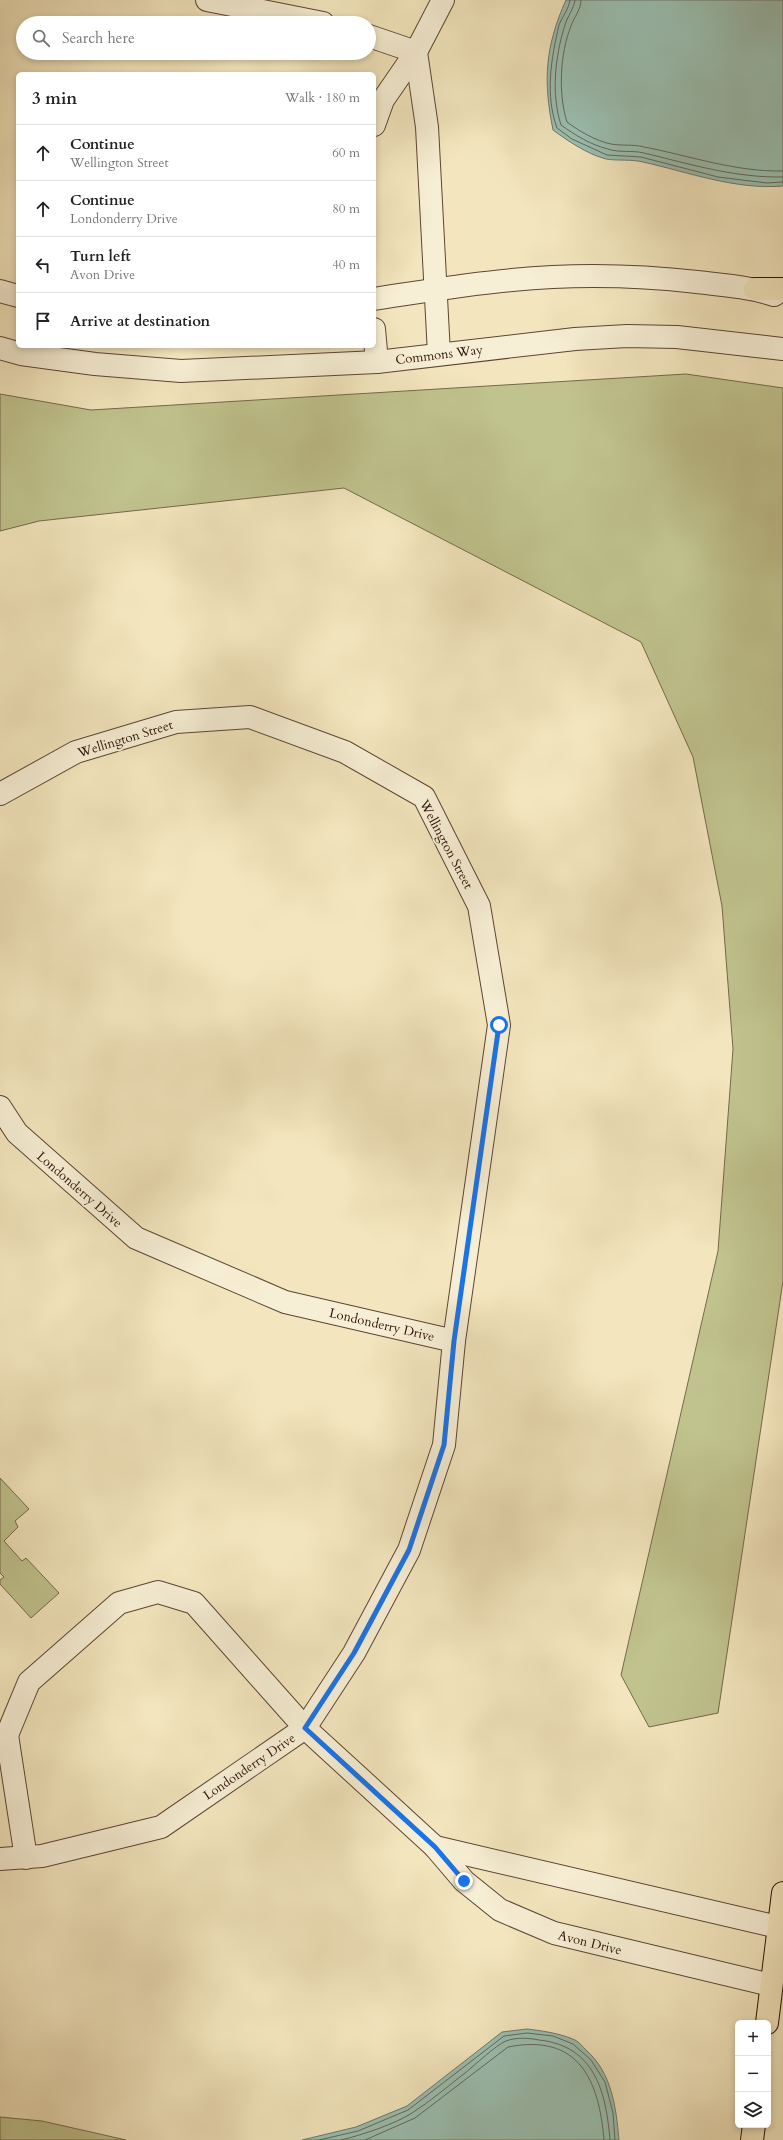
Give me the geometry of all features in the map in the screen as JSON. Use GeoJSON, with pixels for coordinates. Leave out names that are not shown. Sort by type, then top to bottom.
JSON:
{"type":"FeatureCollection","features":[{"type":"Feature","properties":{"kind":"main road"},"geometry":{"type":"LineString","coordinates":[[755,289],[783,289]]}},
{"type":"Feature","properties":{"kind":"main road"},"geometry":{"type":"LineString","coordinates":[[767,2020],[783,1893]]}},
{"type":"Feature","properties":{"kind":"main road"},"geometry":{"type":"LineString","coordinates":[[752,2140],[754,2128]]}},
{"type":"Feature","properties":{"kind":"street"},"geometry":{"type":"LineString","coordinates":[[207,0],[288,16]]}},
{"type":"Feature","properties":{"kind":"street"},"geometry":{"type":"LineString","coordinates":[[376,119],[383,100],[416,52],[443,0]]}},
{"type":"Feature","properties":{"kind":"street"},"geometry":{"type":"LineString","coordinates":[[376,38],[416,52]]}},
{"type":"Feature","properties":{"kind":"street"},"geometry":{"type":"LineString","coordinates":[[416,52],[427,127],[434,290],[439,354]]}},
{"type":"Feature","properties":{"kind":"street"},"geometry":{"type":"LineString","coordinates":[[376,299],[512,280],[620,276],[755,289],[783,297]]}},
{"type":"Feature","properties":{"kind":"street"},"geometry":{"type":"LineString","coordinates":[[0,291],[16,295]]}},
{"type":"Feature","properties":{"kind":"street","name":"Commons Way"},"geometry":{"type":"LineString","coordinates":[[0,348],[21,354],[96,364],[181,371],[377,362],[576,339],[627,336],[677,338],[783,349]]}},
{"type":"Feature","properties":{"kind":"street"},"geometry":{"type":"LineString","coordinates":[[376,348],[377,362]]}},
{"type":"Feature","properties":{"kind":"street","name":"Wellington Street"},"geometry":{"type":"LineString","coordinates":[[0,794],[76,752],[176,722],[250,718],[345,752],[424,797],[479,906],[499,1025],[454,1341]]}},
{"type":"Feature","properties":{"kind":"street","name":"Londonderry Drive"},"geometry":{"type":"LineString","coordinates":[[0,1107],[17,1133],[136,1238],[285,1302],[454,1341],[444,1445],[409,1550],[354,1653],[305,1728],[161,1827],[42,1856],[0,1859]]}},
{"type":"Feature","properties":{"kind":"street","name":"Avon Drive"},"geometry":{"type":"LineString","coordinates":[[3,1736],[29,1682],[119,1603],[158,1592],[194,1603],[305,1728],[435,1847],[464,1881],[500,1910],[554,1933],[771,1986]]}},
{"type":"Feature","properties":{"kind":"street"},"geometry":{"type":"LineString","coordinates":[[3,1736],[26,1858]]}},
{"type":"Feature","properties":{"kind":"street","name":"Avon Drive"},"geometry":{"type":"LineString","coordinates":[[435,1847],[778,1927]]}},
{"type":"Feature","properties":{"kind":"green space"},"geometry":{"type":"Polygon","coordinates":[[[686,374],[783,388],[783,1281],[718,1713],[649,1727],[621,1675],[718,1251],[733,1049],[722,906],[693,757],[641,642],[344,488],[39,521],[0,531],[0,394],[91,410],[686,374]]]}},
{"type":"Feature","properties":{"kind":"green space"},"geometry":{"type":"Polygon","coordinates":[[[0,1478],[29,1509],[15,1521],[18,1527],[4,1541],[22,1561],[26,1558],[59,1593],[31,1618],[0,1584],[0,1580],[4,1577],[0,1573],[0,1478]]]}},
{"type":"Feature","properties":{"kind":"green space"},"geometry":{"type":"Polygon","coordinates":[[[0,2117],[42,2121],[126,2140],[0,2140],[0,2117]]]}},
{"type":"Feature","properties":{"kind":"water"},"geometry":{"type":"Polygon","coordinates":[[[566,0],[783,0],[783,186],[765,187],[729,183],[638,161],[606,159],[585,151],[553,130],[548,95],[548,64],[554,33],[566,0]]]}},
{"type":"Feature","properties":{"kind":"water"},"geometry":{"type":"Polygon","coordinates":[[[527,2029],[557,2034],[575,2040],[595,2059],[602,2069],[611,2091],[619,2140],[302,2140],[356,2127],[407,2106],[502,2032],[527,2029]]]}},
{"type":"Feature","properties":{"kind":"route"},"geometry":{"type":"LineString","coordinates":[[464,1881],[435,1847],[305,1728],[354,1653],[409,1550],[444,1445],[454,1341],[499,1025]]}}]}
